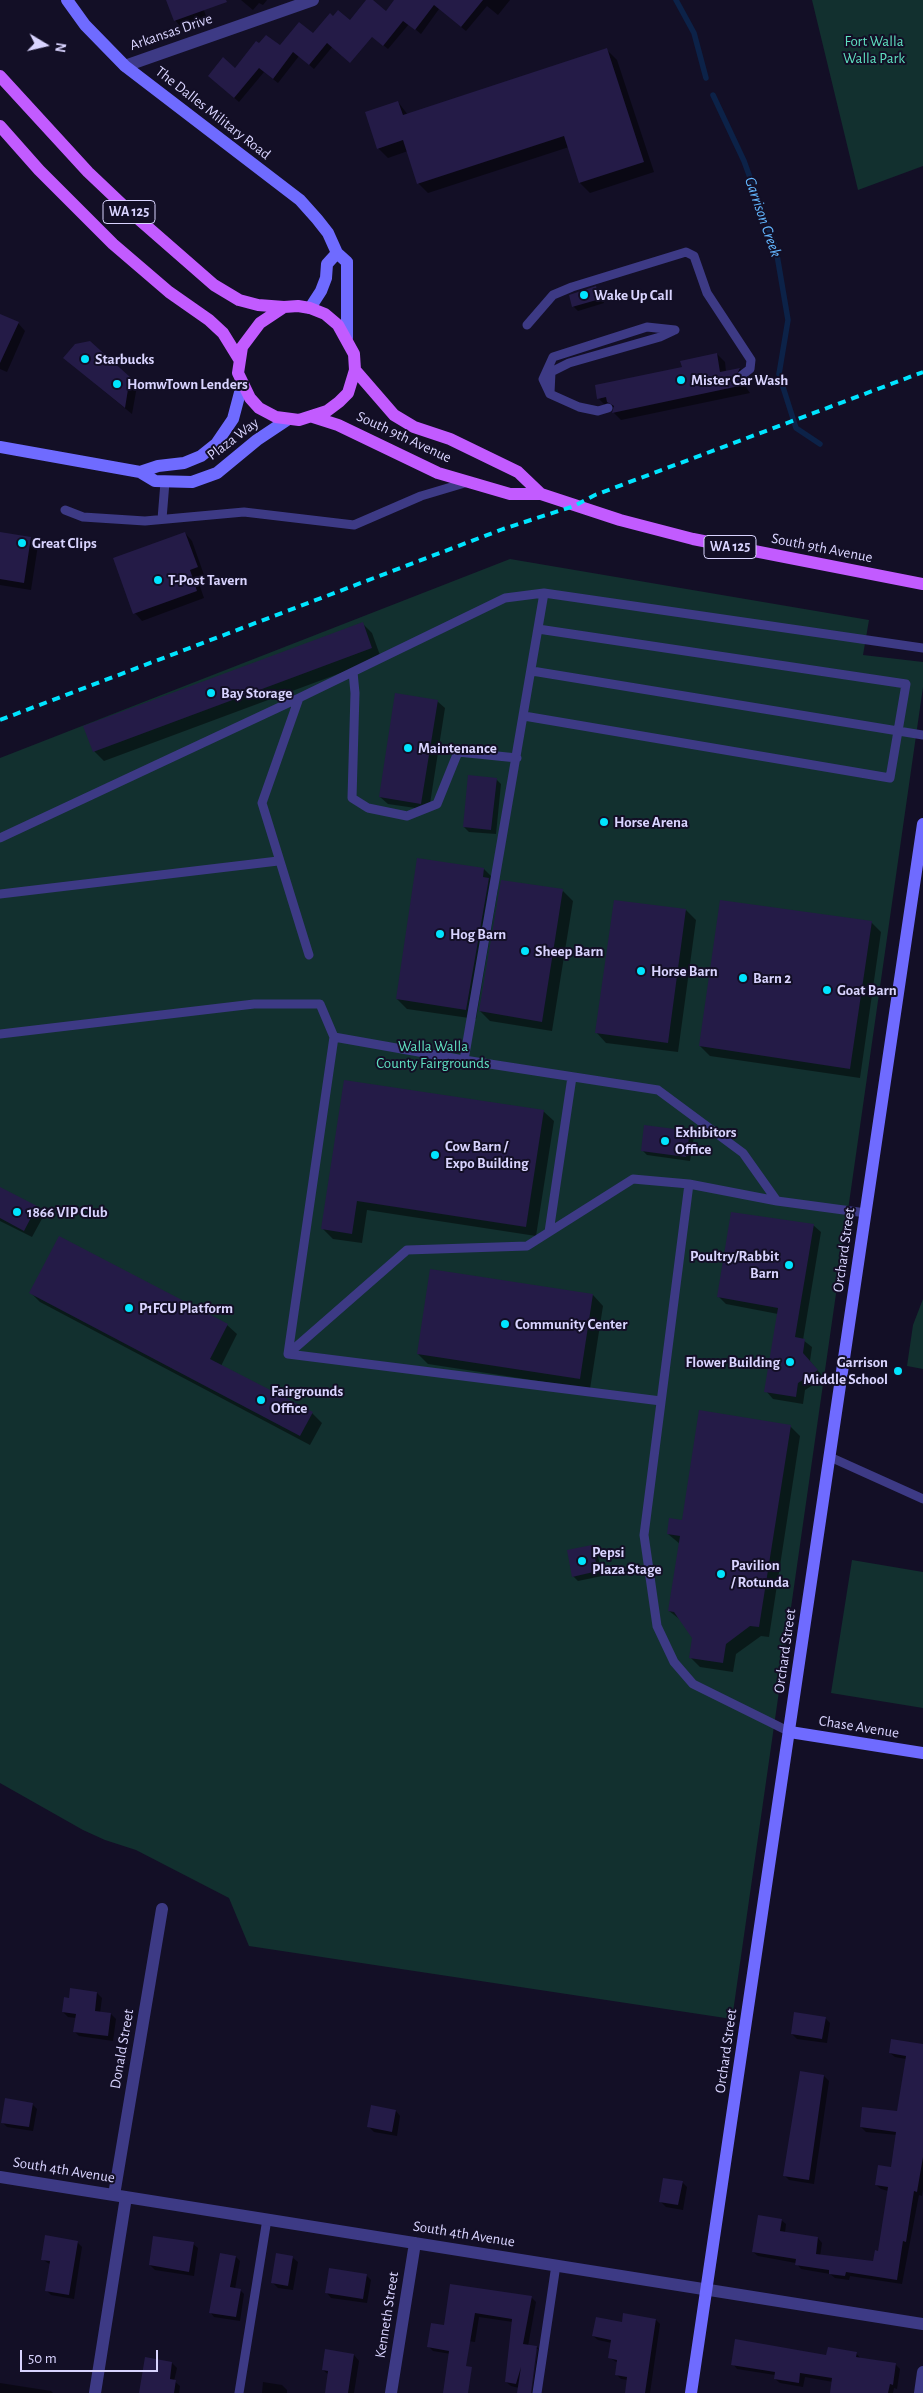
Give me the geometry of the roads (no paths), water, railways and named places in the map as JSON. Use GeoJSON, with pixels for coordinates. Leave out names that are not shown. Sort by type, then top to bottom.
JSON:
{"type":"FeatureCollection","features":[{"type":"Feature","properties":{"kind":"main road","name":"WA 125"},"geometry":{"type":"LineString","coordinates":[[0,76],[88,172],[214,285],[240,300],[258,305],[310,308],[325,314],[338,325],[347,338],[354,354],[355,370],[348,393],[339,402],[313,417],[299,420],[287,420],[276,417],[259,408],[242,385],[238,373],[239,359],[249,336],[260,323],[284,307]]}},
{"type":"Feature","properties":{"kind":"main road","name":"WA 125"},"geometry":{"type":"LineString","coordinates":[[0,126],[39,170],[113,244],[169,292],[224,333],[239,359]]}},
{"type":"Feature","properties":{"kind":"main road","name":"South 9th Avenue"},"geometry":{"type":"LineString","coordinates":[[355,370],[394,415],[414,426],[450,439],[518,472],[541,494]]}},
{"type":"Feature","properties":{"kind":"main road","name":"South 9th Avenue"},"geometry":{"type":"LineString","coordinates":[[313,417],[338,424],[438,473],[510,494],[541,494],[620,520],[693,539],[923,584]]}},
{"type":"Feature","properties":{"kind":"street","name":"The Dalles Military Road"},"geometry":{"type":"LineString","coordinates":[[66,0],[86,25],[125,66],[300,200],[328,233],[337,253],[347,262],[347,338]]}},
{"type":"Feature","properties":{"kind":"street","name":"Arkansas Drive"},"geometry":{"type":"LineString","coordinates":[[125,66],[313,0]]}},
{"type":"Feature","properties":{"kind":"street"},"geometry":{"type":"LineString","coordinates":[[310,308],[321,291],[326,278],[327,264],[337,253]]}},
{"type":"Feature","properties":{"kind":"street","name":"Plaza Way"},"geometry":{"type":"LineString","coordinates":[[140,472],[158,466],[184,463],[201,456],[216,444],[233,418],[242,385]]}},
{"type":"Feature","properties":{"kind":"street","name":"Plaza Way"},"geometry":{"type":"LineString","coordinates":[[0,447],[140,472],[155,481],[192,482],[217,473],[257,440],[287,420]]}},
{"type":"Feature","properties":{"kind":"street","name":"Orchard Street"},"geometry":{"type":"LineString","coordinates":[[691,2393],[923,824]]}},
{"type":"Feature","properties":{"kind":"street","name":"Chase Avenue"},"geometry":{"type":"LineString","coordinates":[[790,1732],[923,1753]]}},
{"type":"Feature","properties":{"kind":"street","name":"Donald Street"},"geometry":{"type":"LineString","coordinates":[[94,2393],[120,2196],[162,1910]]}},
{"type":"Feature","properties":{"kind":"street","name":"South 4th Avenue"},"geometry":{"type":"LineString","coordinates":[[0,2176],[923,2324]]}},
{"type":"Feature","properties":{"kind":"street","name":"Kenneth Street"},"geometry":{"type":"LineString","coordinates":[[391,2393],[415,2243]]}},
{"type":"Feature","properties":{"kind":"street"},"geometry":{"type":"LineString","coordinates":[[920,2393],[923,2372]]}},
{"type":"Feature","properties":{"kind":"lane"},"geometry":{"type":"LineString","coordinates":[[527,325],[553,295],[572,287],[686,252],[694,256],[707,293],[751,360],[750,369],[742,375]]}},
{"type":"Feature","properties":{"kind":"lane"},"geometry":{"type":"LineString","coordinates":[[608,408],[598,411],[579,407],[550,394],[543,379],[553,357],[647,327],[675,330]]}},
{"type":"Feature","properties":{"kind":"lane"},"geometry":{"type":"LineString","coordinates":[[162,518],[165,482]]}},
{"type":"Feature","properties":{"kind":"lane"},"geometry":{"type":"LineString","coordinates":[[65,510],[83,517],[145,521],[244,512],[354,525],[421,496],[468,482]]}},
{"type":"Feature","properties":{"kind":"lane"},"geometry":{"type":"LineString","coordinates":[[464,1060],[544,593]]}},
{"type":"Feature","properties":{"kind":"lane"},"geometry":{"type":"LineString","coordinates":[[0,838],[299,698],[505,598],[544,593],[923,648]]}},
{"type":"Feature","properties":{"kind":"lane"},"geometry":{"type":"LineString","coordinates":[[524,716],[890,778],[906,684],[538,629]]}},
{"type":"Feature","properties":{"kind":"lane"},"geometry":{"type":"LineString","coordinates":[[532,671],[923,735]]}},
{"type":"Feature","properties":{"kind":"lane"},"geometry":{"type":"LineString","coordinates":[[352,672],[355,693],[352,798],[368,808],[408,816],[437,804],[458,752],[517,758]]}},
{"type":"Feature","properties":{"kind":"lane"},"geometry":{"type":"LineString","coordinates":[[299,698],[262,803],[278,861],[309,955]]}},
{"type":"Feature","properties":{"kind":"lane"},"geometry":{"type":"LineString","coordinates":[[0,894],[278,861]]}},
{"type":"Feature","properties":{"kind":"lane"},"geometry":{"type":"LineString","coordinates":[[0,1034],[254,1004],[320,1004],[334,1037],[288,1354]]}},
{"type":"Feature","properties":{"kind":"lane"},"geometry":{"type":"LineString","coordinates":[[334,1037],[464,1060],[658,1090],[744,1153],[777,1201]]}},
{"type":"Feature","properties":{"kind":"lane"},"geometry":{"type":"LineString","coordinates":[[549,1232],[572,1077]]}},
{"type":"Feature","properties":{"kind":"lane"},"geometry":{"type":"LineString","coordinates":[[288,1354],[407,1250],[527,1246],[632,1179],[689,1184],[777,1201],[866,1213]]}},
{"type":"Feature","properties":{"kind":"lane"},"geometry":{"type":"LineString","coordinates":[[689,1184],[644,1535],[657,1626],[674,1662],[693,1684],[790,1732]]}},
{"type":"Feature","properties":{"kind":"lane"},"geometry":{"type":"LineString","coordinates":[[288,1354],[661,1401]]}},
{"type":"Feature","properties":{"kind":"lane"},"geometry":{"type":"LineString","coordinates":[[830,1457],[923,1498]]}},
{"type":"Feature","properties":{"kind":"lane"},"geometry":{"type":"LineString","coordinates":[[239,2393],[267,2219]]}},
{"type":"Feature","properties":{"kind":"lane"},"geometry":{"type":"LineString","coordinates":[[537,2393],[556,2265]]}},
{"type":"Feature","properties":{"kind":"waterway","name":"Garrison Creek"},"geometry":{"type":"LineString","coordinates":[[676,0],[694,33],[706,78]]}},
{"type":"Feature","properties":{"kind":"waterway","name":"Garrison Creek"},"geometry":{"type":"LineString","coordinates":[[713,95],[744,161],[776,249],[788,320],[779,374]]}},
{"type":"Feature","properties":{"kind":"waterway","name":"Garrison Creek"},"geometry":{"type":"LineString","coordinates":[[783,387],[796,428],[820,444]]}},
{"type":"Feature","properties":{"kind":"railway"},"geometry":{"type":"LineString","coordinates":[[0,720],[503,529],[574,506],[595,495],[923,372]]}},
{"type":"Feature","properties":{"kind":"place","name":"Wake Up Call"},"geometry":{"type":"Point","coordinates":[584,295]}},
{"type":"Feature","properties":{"kind":"place","name":"Starbucks"},"geometry":{"type":"Point","coordinates":[85,359]}},
{"type":"Feature","properties":{"kind":"place","name":"Mister Car Wash"},"geometry":{"type":"Point","coordinates":[681,380]}},
{"type":"Feature","properties":{"kind":"place","name":"HomwTown Lenders"},"geometry":{"type":"Point","coordinates":[117,384]}},
{"type":"Feature","properties":{"kind":"place","name":"Great Clips"},"geometry":{"type":"Point","coordinates":[22,543]}},
{"type":"Feature","properties":{"kind":"place","name":"T-Post Tavern"},"geometry":{"type":"Point","coordinates":[158,580]}},
{"type":"Feature","properties":{"kind":"place","name":"Bay Storage"},"geometry":{"type":"Point","coordinates":[211,693]}},
{"type":"Feature","properties":{"kind":"place","name":"Maintenance"},"geometry":{"type":"Point","coordinates":[408,748]}},
{"type":"Feature","properties":{"kind":"place","name":"Horse Arena"},"geometry":{"type":"Point","coordinates":[604,822]}},
{"type":"Feature","properties":{"kind":"place","name":"Hog Barn"},"geometry":{"type":"Point","coordinates":[440,934]}},
{"type":"Feature","properties":{"kind":"place","name":"Sheep Barn"},"geometry":{"type":"Point","coordinates":[525,951]}},
{"type":"Feature","properties":{"kind":"place","name":"Horse Barn"},"geometry":{"type":"Point","coordinates":[641,971]}},
{"type":"Feature","properties":{"kind":"place","name":"Barn 2"},"geometry":{"type":"Point","coordinates":[743,978]}},
{"type":"Feature","properties":{"kind":"place","name":"Goat Barn"},"geometry":{"type":"Point","coordinates":[827,990]}},
{"type":"Feature","properties":{"kind":"place","name":"Exhibitors Office"},"geometry":{"type":"Point","coordinates":[665,1141]}},
{"type":"Feature","properties":{"kind":"place","name":"Cow Barn / Expo Building"},"geometry":{"type":"Point","coordinates":[435,1155]}},
{"type":"Feature","properties":{"kind":"place","name":"1866 VIP Club"},"geometry":{"type":"Point","coordinates":[17,1212]}},
{"type":"Feature","properties":{"kind":"place","name":"Poultry/Rabbit Barn"},"geometry":{"type":"Point","coordinates":[789,1265]}},
{"type":"Feature","properties":{"kind":"place","name":"P1FCU Platform"},"geometry":{"type":"Point","coordinates":[129,1308]}},
{"type":"Feature","properties":{"kind":"place","name":"Community Center"},"geometry":{"type":"Point","coordinates":[505,1324]}},
{"type":"Feature","properties":{"kind":"place","name":"Flower Building"},"geometry":{"type":"Point","coordinates":[790,1362]}},
{"type":"Feature","properties":{"kind":"place","name":"Garrison Middle School"},"geometry":{"type":"Point","coordinates":[898,1371]}},
{"type":"Feature","properties":{"kind":"place","name":"Fairgrounds Office"},"geometry":{"type":"Point","coordinates":[261,1400]}},
{"type":"Feature","properties":{"kind":"place","name":"Pepsi Plaza Stage"},"geometry":{"type":"Point","coordinates":[582,1561]}},
{"type":"Feature","properties":{"kind":"place","name":"Pavilion / Rotunda"},"geometry":{"type":"Point","coordinates":[721,1574]}},
{"type":"Feature","properties":{"kind":"park label","name":"Fort Walla Walla Park"},"geometry":{"type":"Point","coordinates":[874,50]}},
{"type":"Feature","properties":{"kind":"park label","name":"Walla Walla County Fairgrounds"},"geometry":{"type":"Point","coordinates":[433,1054]}}]}
